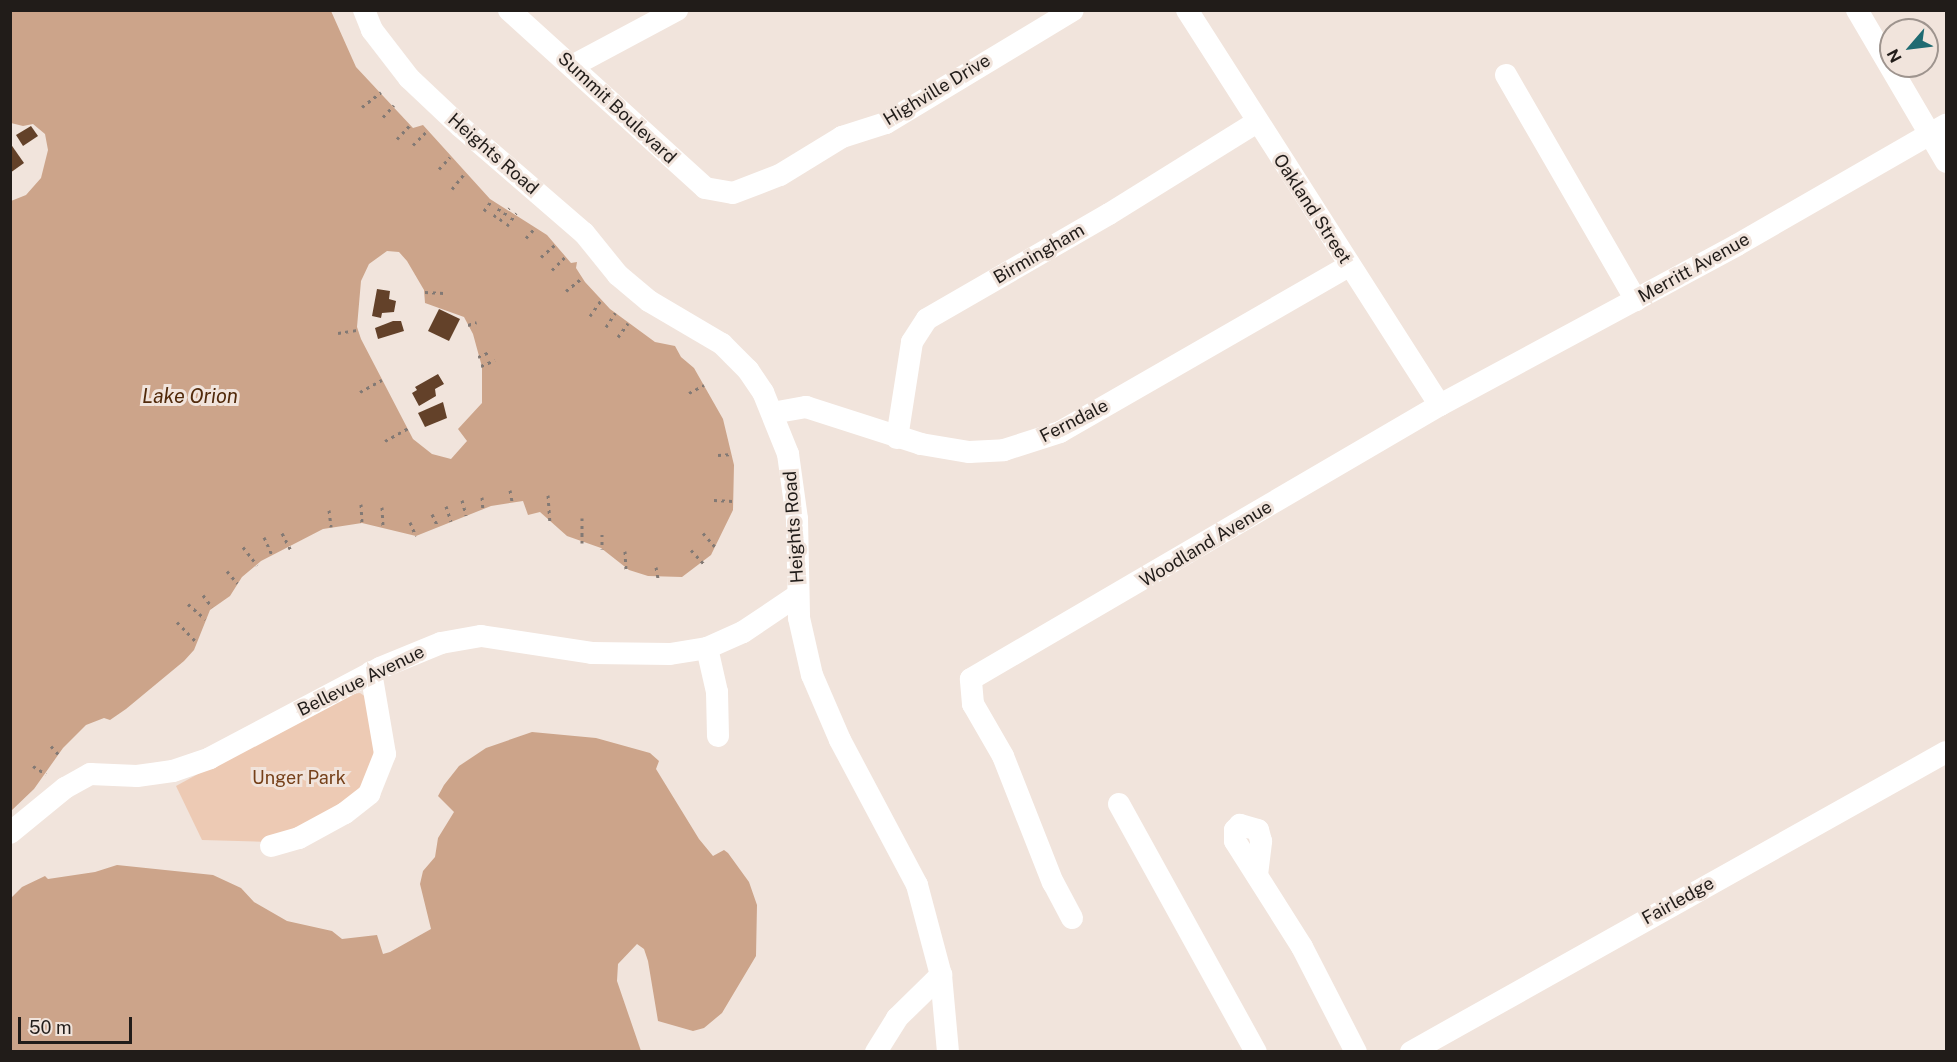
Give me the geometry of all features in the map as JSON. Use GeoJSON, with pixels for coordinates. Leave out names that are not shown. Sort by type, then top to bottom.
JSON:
{"type":"FeatureCollection","features":[{"type":"Feature","properties":{"kind":"street","name":"Heights Road"},"geometry":{"type":"LineString","coordinates":[[364,10],[372,30],[409,78],[584,233],[618,275],[649,301],[722,344],[748,370],[771,413],[788,454],[796,519],[798,595],[802,638],[812,675],[840,740],[917,885],[941,975],[948,1052]]}},
{"type":"Feature","properties":{"kind":"street","name":"Summit Boulevard"},"geometry":{"type":"LineString","coordinates":[[509,10],[574,65],[705,188],[733,193]]}},
{"type":"Feature","properties":{"kind":"street"},"geometry":{"type":"LineString","coordinates":[[574,65],[677,10]]}},
{"type":"Feature","properties":{"kind":"street","name":"Highville Drive"},"geometry":{"type":"LineString","coordinates":[[733,193],[780,175],[842,137],[886,123],[1073,10]]}},
{"type":"Feature","properties":{"kind":"street","name":"Oakland Street"},"geometry":{"type":"LineString","coordinates":[[1187,10],[1440,405]]}},
{"type":"Feature","properties":{"kind":"street"},"geometry":{"type":"LineString","coordinates":[[1857,10],[1938,130],[1947,162]]}},
{"type":"Feature","properties":{"kind":"street"},"geometry":{"type":"LineString","coordinates":[[1506,75],[1636,300]]}},
{"type":"Feature","properties":{"kind":"street","name":"Birmingham"},"geometry":{"type":"LineString","coordinates":[[897,438],[912,342],[927,319],[1118,209],[1257,122]]}},
{"type":"Feature","properties":{"kind":"street","name":"Merritt Avenue"},"geometry":{"type":"LineString","coordinates":[[1440,405],[1636,300],[1938,130]]}},
{"type":"Feature","properties":{"kind":"street","name":"Ferndale"},"geometry":{"type":"LineString","coordinates":[[771,413],[806,407],[897,438],[969,452],[1004,450],[1060,432],[1349,266]]}},
{"type":"Feature","properties":{"kind":"street","name":"Woodland Avenue"},"geometry":{"type":"LineString","coordinates":[[1072,918],[1053,883],[1003,756],[973,704],[971,679],[1440,405]]}},
{"type":"Feature","properties":{"kind":"street","name":"Bellevue Avenue"},"geometry":{"type":"LineString","coordinates":[[10,833],[65,788],[90,774],[137,776],[173,771],[210,758],[371,672],[441,643],[481,636],[628,656],[707,648],[742,632],[798,595]]}},
{"type":"Feature","properties":{"kind":"street"},"geometry":{"type":"LineString","coordinates":[[707,648],[717,692],[718,736]]}},
{"type":"Feature","properties":{"kind":"street"},"geometry":{"type":"LineString","coordinates":[[271,846],[303,836],[345,813],[369,794],[385,754],[371,672]]}},
{"type":"Feature","properties":{"kind":"street","name":"Fairledge"},"geometry":{"type":"LineString","coordinates":[[1411,1052],[1947,752]]}},
{"type":"Feature","properties":{"kind":"street"},"geometry":{"type":"LineString","coordinates":[[1119,804],[1256,1052]]}},
{"type":"Feature","properties":{"kind":"street"},"geometry":{"type":"LineString","coordinates":[[1257,874],[1302,947],[1356,1052]]}},
{"type":"Feature","properties":{"kind":"street"},"geometry":{"type":"LineString","coordinates":[[876,1052],[897,1018],[941,975]]}},
{"type":"Feature","properties":{"kind":"path"},"geometry":{"type":"LineString","coordinates":[[362,107],[381,92]]}},
{"type":"Feature","properties":{"kind":"path"},"geometry":{"type":"LineString","coordinates":[[382,117],[394,105]]}},
{"type":"Feature","properties":{"kind":"path"},"geometry":{"type":"LineString","coordinates":[[397,138],[410,125]]}},
{"type":"Feature","properties":{"kind":"path"},"geometry":{"type":"LineString","coordinates":[[413,145],[426,132]]}},
{"type":"Feature","properties":{"kind":"path"},"geometry":{"type":"LineString","coordinates":[[440,169],[450,157]]}},
{"type":"Feature","properties":{"kind":"path"},"geometry":{"type":"LineString","coordinates":[[452,189],[465,173]]}},
{"type":"Feature","properties":{"kind":"path"},"geometry":{"type":"LineString","coordinates":[[484,211],[492,200]]}},
{"type":"Feature","properties":{"kind":"path"},"geometry":{"type":"LineString","coordinates":[[494,217],[502,205]]}},
{"type":"Feature","properties":{"kind":"path"},"geometry":{"type":"LineString","coordinates":[[500,221],[509,208]]}},
{"type":"Feature","properties":{"kind":"path"},"geometry":{"type":"LineString","coordinates":[[507,226],[516,213]]}},
{"type":"Feature","properties":{"kind":"path"},"geometry":{"type":"LineString","coordinates":[[526,238],[535,228]]}},
{"type":"Feature","properties":{"kind":"path"},"geometry":{"type":"LineString","coordinates":[[541,257],[555,245]]}},
{"type":"Feature","properties":{"kind":"path"},"geometry":{"type":"LineString","coordinates":[[552,270],[565,257]]}},
{"type":"Feature","properties":{"kind":"path"},"geometry":{"type":"LineString","coordinates":[[566,291],[582,278]]}},
{"type":"Feature","properties":{"kind":"path"},"geometry":{"type":"LineString","coordinates":[[425,292],[444,293]]}},
{"type":"Feature","properties":{"kind":"path"},"geometry":{"type":"LineString","coordinates":[[590,316],[601,300]]}},
{"type":"Feature","properties":{"kind":"path"},"geometry":{"type":"LineString","coordinates":[[606,327],[615,313]]}},
{"type":"Feature","properties":{"kind":"path"},"geometry":{"type":"LineString","coordinates":[[468,325],[477,322]]}},
{"type":"Feature","properties":{"kind":"path"},"geometry":{"type":"LineString","coordinates":[[618,337],[628,323]]}},
{"type":"Feature","properties":{"kind":"path"},"geometry":{"type":"LineString","coordinates":[[338,333],[358,330]]}},
{"type":"Feature","properties":{"kind":"path"},"geometry":{"type":"LineString","coordinates":[[478,357],[489,352]]}},
{"type":"Feature","properties":{"kind":"path"},"geometry":{"type":"LineString","coordinates":[[481,366],[495,360]]}},
{"type":"Feature","properties":{"kind":"path"},"geometry":{"type":"LineString","coordinates":[[360,392],[382,380]]}},
{"type":"Feature","properties":{"kind":"path"},"geometry":{"type":"LineString","coordinates":[[688,393],[704,385]]}},
{"type":"Feature","properties":{"kind":"path"},"geometry":{"type":"LineString","coordinates":[[385,441],[408,428]]}},
{"type":"Feature","properties":{"kind":"path"},"geometry":{"type":"LineString","coordinates":[[718,455],[733,454]]}},
{"type":"Feature","properties":{"kind":"path"},"geometry":{"type":"LineString","coordinates":[[510,490],[512,501]]}},
{"type":"Feature","properties":{"kind":"path"},"geometry":{"type":"LineString","coordinates":[[548,495],[550,522]]}},
{"type":"Feature","properties":{"kind":"path"},"geometry":{"type":"LineString","coordinates":[[482,497],[483,510]]}},
{"type":"Feature","properties":{"kind":"path"},"geometry":{"type":"LineString","coordinates":[[462,500],[466,515]]}},
{"type":"Feature","properties":{"kind":"path"},"geometry":{"type":"LineString","coordinates":[[714,500],[733,501]]}},
{"type":"Feature","properties":{"kind":"path"},"geometry":{"type":"LineString","coordinates":[[361,504],[362,523]]}},
{"type":"Feature","properties":{"kind":"path"},"geometry":{"type":"LineString","coordinates":[[446,506],[451,521]]}},
{"type":"Feature","properties":{"kind":"path"},"geometry":{"type":"LineString","coordinates":[[382,507],[383,526]]}},
{"type":"Feature","properties":{"kind":"path"},"geometry":{"type":"LineString","coordinates":[[329,510],[331,527]]}},
{"type":"Feature","properties":{"kind":"path"},"geometry":{"type":"LineString","coordinates":[[432,514],[438,527]]}},
{"type":"Feature","properties":{"kind":"path"},"geometry":{"type":"LineString","coordinates":[[582,518],[582,543]]}},
{"type":"Feature","properties":{"kind":"path"},"geometry":{"type":"LineString","coordinates":[[410,522],[416,536]]}},
{"type":"Feature","properties":{"kind":"path"},"geometry":{"type":"LineString","coordinates":[[282,532],[290,549]]}},
{"type":"Feature","properties":{"kind":"path"},"geometry":{"type":"LineString","coordinates":[[703,533],[716,547]]}},
{"type":"Feature","properties":{"kind":"path"},"geometry":{"type":"LineString","coordinates":[[602,534],[602,549]]}},
{"type":"Feature","properties":{"kind":"path"},"geometry":{"type":"LineString","coordinates":[[264,537],[273,557]]}},
{"type":"Feature","properties":{"kind":"path"},"geometry":{"type":"LineString","coordinates":[[243,547],[257,565]]}},
{"type":"Feature","properties":{"kind":"path"},"geometry":{"type":"LineString","coordinates":[[691,550],[703,562]]}},
{"type":"Feature","properties":{"kind":"path"},"geometry":{"type":"LineString","coordinates":[[626,551],[626,568]]}},
{"type":"Feature","properties":{"kind":"path"},"geometry":{"type":"LineString","coordinates":[[656,567],[658,578]]}},
{"type":"Feature","properties":{"kind":"path"},"geometry":{"type":"LineString","coordinates":[[227,571],[237,583]]}},
{"type":"Feature","properties":{"kind":"path"},"geometry":{"type":"LineString","coordinates":[[203,595],[212,608]]}},
{"type":"Feature","properties":{"kind":"path"},"geometry":{"type":"LineString","coordinates":[[189,604],[205,619]]}},
{"type":"Feature","properties":{"kind":"path"},"geometry":{"type":"LineString","coordinates":[[177,622],[196,642]]}},
{"type":"Feature","properties":{"kind":"path"},"geometry":{"type":"LineString","coordinates":[[51,746],[59,755]]}},
{"type":"Feature","properties":{"kind":"path"},"geometry":{"type":"LineString","coordinates":[[33,766],[46,774]]}},
{"type":"Feature","properties":{"kind":"green space","name":"Unger Park"},"geometry":{"type":"Polygon","coordinates":[[[360,693],[369,699],[378,738],[364,793],[270,842],[202,840],[176,786],[343,695],[360,693]]]}},
{"type":"Feature","properties":{"kind":"water","name":"Lake Orion"},"geometry":{"type":"Polygon","coordinates":[[[11,11],[331,11],[356,67],[413,128],[423,125],[490,199],[547,235],[571,263],[577,262],[576,268],[585,282],[610,309],[655,342],[675,346],[681,357],[694,368],[723,419],[734,465],[733,510],[711,555],[682,577],[648,576],[629,570],[601,548],[567,536],[540,512],[528,515],[523,501],[491,506],[416,536],[362,523],[323,529],[261,561],[242,577],[230,596],[210,610],[194,650],[184,661],[110,720],[104,718],[86,725],[63,748],[34,789],[11,811],[11,201],[26,195],[41,178],[48,150],[45,134],[33,124],[23,126],[11,123],[11,11]],[[387,251],[369,264],[361,281],[357,327],[413,439],[432,454],[451,459],[467,441],[458,429],[482,403],[482,367],[473,334],[464,317],[425,303],[424,290],[399,252],[387,251]]]}},
{"type":"Feature","properties":{"kind":"water"},"geometry":{"type":"Polygon","coordinates":[[[532,732],[596,738],[650,753],[659,761],[656,769],[699,839],[713,856],[724,850],[728,853],[749,882],[757,905],[756,956],[722,1013],[704,1028],[693,1031],[658,1021],[648,961],[644,949],[637,944],[618,964],[617,981],[641,1051],[11,1051],[11,898],[22,887],[45,876],[48,879],[95,872],[117,865],[213,875],[241,888],[254,902],[287,921],[332,931],[342,939],[377,935],[383,954],[390,952],[431,929],[420,884],[423,871],[435,857],[438,838],[454,812],[438,796],[444,785],[459,766],[486,748],[532,732]]]}},
{"type":"Feature","properties":{"kind":"building"},"geometry":{"type":"Polygon","coordinates":[[[31,126],[38,136],[23,146],[16,135],[31,126]]]}},
{"type":"Feature","properties":{"kind":"building"},"geometry":{"type":"Polygon","coordinates":[[[10,143],[24,163],[10,173],[10,143]]]}},
{"type":"Feature","properties":{"kind":"building"},"geometry":{"type":"Polygon","coordinates":[[[377,289],[390,291],[389,299],[396,301],[394,312],[382,313],[381,318],[372,316],[377,289]]]}},
{"type":"Feature","properties":{"kind":"building"},"geometry":{"type":"Polygon","coordinates":[[[439,309],[460,319],[449,341],[428,331],[439,309]]]}},
{"type":"Feature","properties":{"kind":"building"},"geometry":{"type":"Polygon","coordinates":[[[393,321],[401,321],[404,331],[378,339],[375,328],[393,321]]]}},
{"type":"Feature","properties":{"kind":"building"},"geometry":{"type":"Polygon","coordinates":[[[438,374],[444,384],[435,389],[436,396],[419,406],[412,393],[417,390],[415,387],[438,374]]]}},
{"type":"Feature","properties":{"kind":"building"},"geometry":{"type":"Polygon","coordinates":[[[443,402],[447,418],[425,427],[418,413],[443,402]]]}}]}
